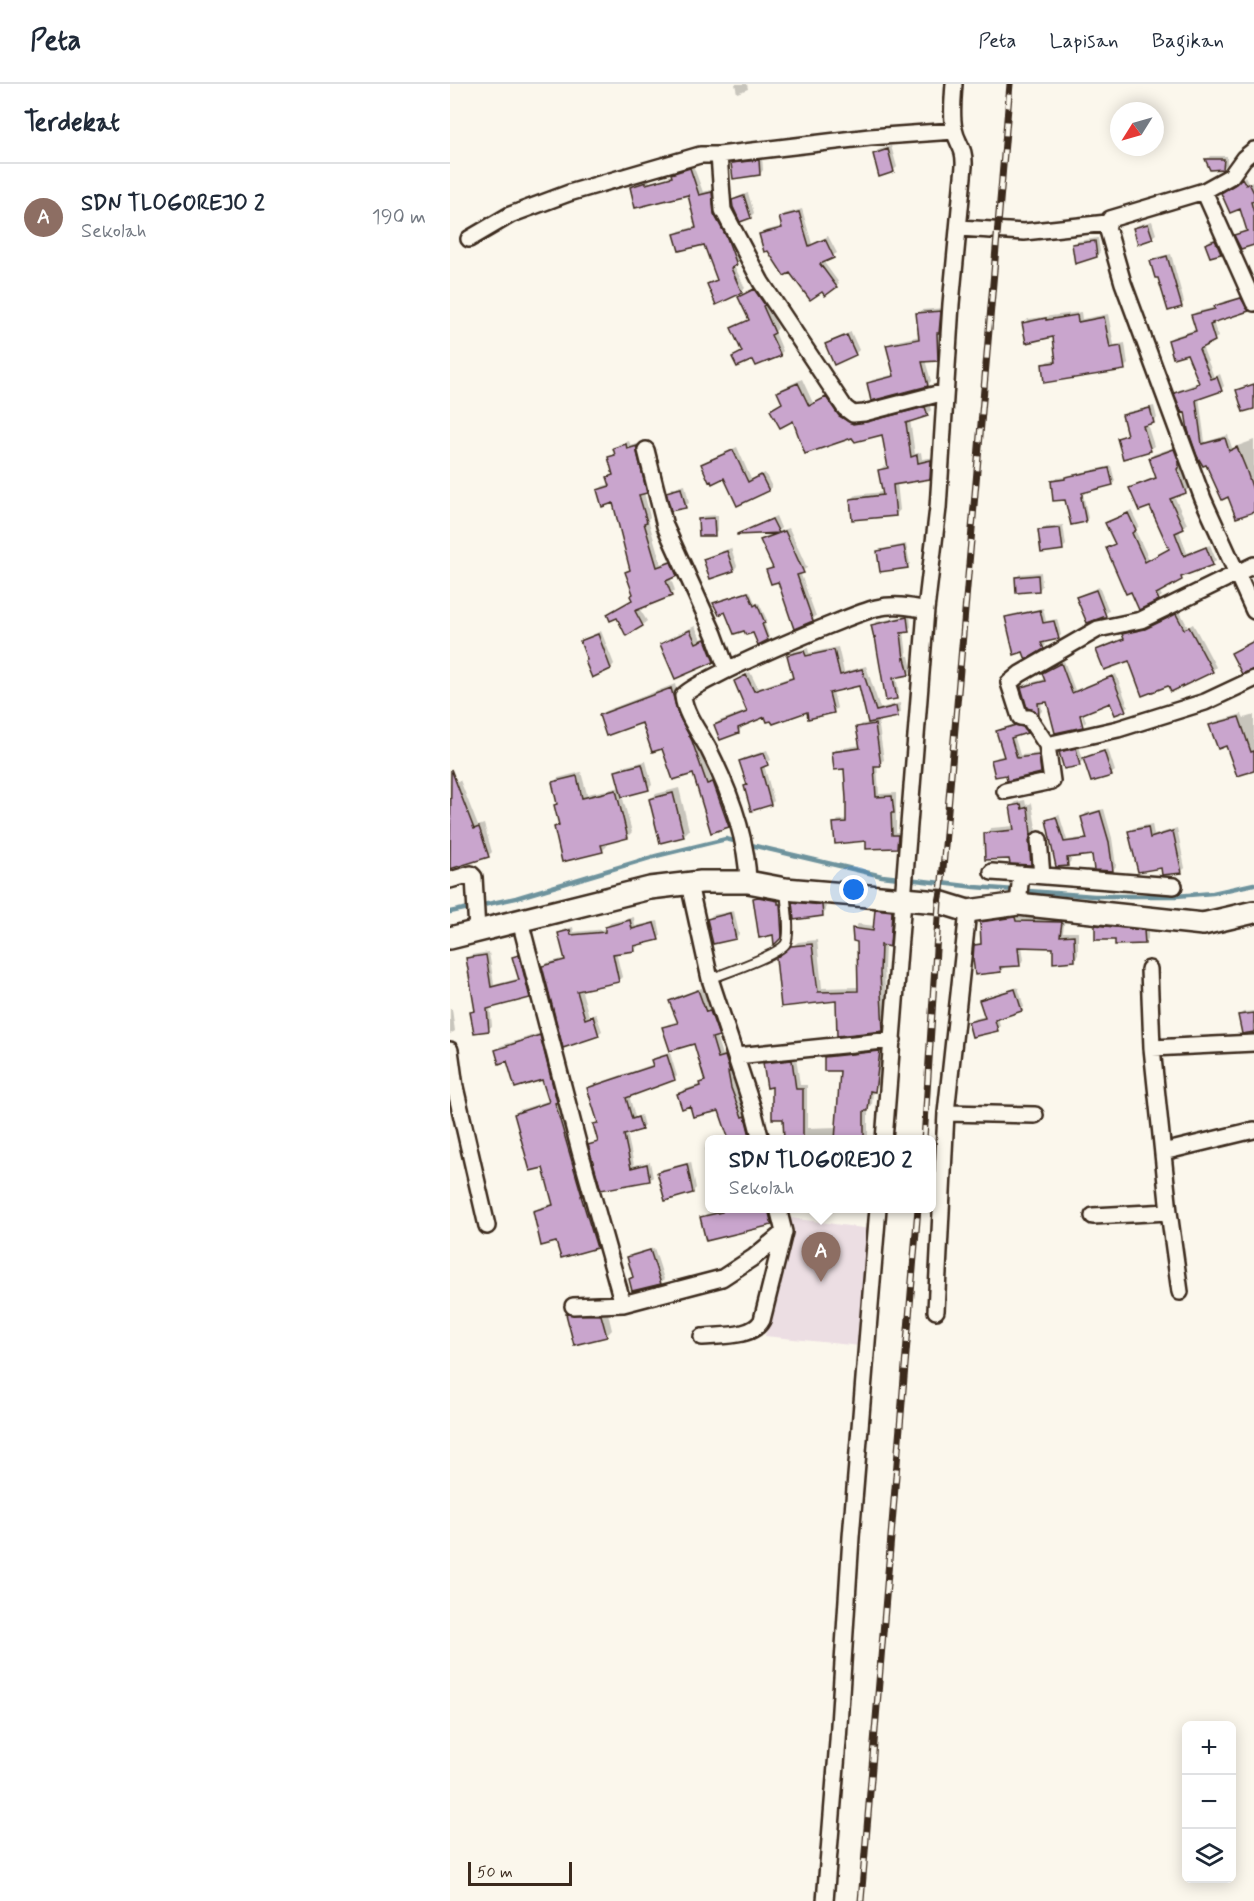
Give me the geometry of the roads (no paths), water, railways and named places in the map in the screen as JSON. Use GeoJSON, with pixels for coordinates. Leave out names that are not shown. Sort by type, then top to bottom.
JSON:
{"type":"FeatureCollection","features":[{"type":"Feature","properties":{"kind":"main road"},"geometry":{"type":"LineString","coordinates":[[450,938],[477,924],[520,921],[650,888],[747,882],[784,889],[939,902],[968,911],[1019,891],[1203,924],[1254,912]]}},
{"type":"Feature","properties":{"kind":"street"},"geometry":{"type":"LineString","coordinates":[[884,1135],[926,610],[938,508],[964,153],[954,131],[952,110],[954,84]]}},
{"type":"Feature","properties":{"kind":"street"},"geometry":{"type":"LineString","coordinates":[[469,239],[510,215],[568,193],[700,155],[719,155],[870,137],[954,131]]}},
{"type":"Feature","properties":{"kind":"street"},"geometry":{"type":"LineString","coordinates":[[959,228],[1024,232],[1107,223],[1110,219],[1128,212],[1204,191],[1231,176],[1244,158],[1254,150]]}},
{"type":"Feature","properties":{"kind":"street"},"geometry":{"type":"LineString","coordinates":[[719,155],[723,210],[761,282],[845,408],[853,414],[864,413],[945,392]]}},
{"type":"Feature","properties":{"kind":"street"},"geometry":{"type":"LineString","coordinates":[[1204,191],[1254,303]]}},
{"type":"Feature","properties":{"kind":"street"},"geometry":{"type":"LineString","coordinates":[[1107,223],[1111,245],[1123,283],[1203,500],[1254,611]]}},
{"type":"Feature","properties":{"kind":"street"},"geometry":{"type":"LineString","coordinates":[[646,450],[665,526],[714,634],[727,669]]}},
{"type":"Feature","properties":{"kind":"street"},"geometry":{"type":"LineString","coordinates":[[1005,791],[1052,781],[1047,745],[1029,718],[1020,717],[1009,683],[1020,674],[1098,629],[1141,620],[1254,565]]}},
{"type":"Feature","properties":{"kind":"street"},"geometry":{"type":"LineString","coordinates":[[747,882],[747,859],[743,840],[724,781],[687,712],[683,696],[691,688],[727,669],[875,608],[902,604],[926,610]]}},
{"type":"Feature","properties":{"kind":"street"},"geometry":{"type":"LineString","coordinates":[[1047,745],[1118,729],[1179,711],[1205,702],[1254,679]]}},
{"type":"Feature","properties":{"kind":"street"},"geometry":{"type":"LineString","coordinates":[[1039,840],[1042,876]]}},
{"type":"Feature","properties":{"kind":"street"},"geometry":{"type":"LineString","coordinates":[[992,872],[1019,891],[1042,876],[1174,886]]}},
{"type":"Feature","properties":{"kind":"street"},"geometry":{"type":"LineString","coordinates":[[450,880],[473,875],[477,924]]}},
{"type":"Feature","properties":{"kind":"street"},"geometry":{"type":"LineString","coordinates":[[688,884],[710,979],[760,1135]]}},
{"type":"Feature","properties":{"kind":"street"},"geometry":{"type":"LineString","coordinates":[[936,1311],[946,1113],[968,911]]}},
{"type":"Feature","properties":{"kind":"street"},"geometry":{"type":"LineString","coordinates":[[520,921],[623,1304]]}},
{"type":"Feature","properties":{"kind":"street"},"geometry":{"type":"LineString","coordinates":[[1149,969],[1152,1048],[1162,1152],[1180,1292]]}},
{"type":"Feature","properties":{"kind":"street"},"geometry":{"type":"LineString","coordinates":[[736,1056],[893,1040]]}},
{"type":"Feature","properties":{"kind":"street"},"geometry":{"type":"LineString","coordinates":[[1152,1048],[1254,1043]]}},
{"type":"Feature","properties":{"kind":"street"},"geometry":{"type":"LineString","coordinates":[[450,1050],[452,1088],[487,1226]]}},
{"type":"Feature","properties":{"kind":"street"},"geometry":{"type":"LineString","coordinates":[[946,1113],[1035,1115]]}},
{"type":"Feature","properties":{"kind":"street"},"geometry":{"type":"LineString","coordinates":[[1162,1152],[1254,1130]]}},
{"type":"Feature","properties":{"kind":"street"},"geometry":{"type":"LineString","coordinates":[[1093,1216],[1169,1212]]}},
{"type":"Feature","properties":{"kind":"street"},"geometry":{"type":"LineString","coordinates":[[702,1337],[750,1331],[759,1327],[784,1232],[779,1213]]}},
{"type":"Feature","properties":{"kind":"street"},"geometry":{"type":"LineString","coordinates":[[825,1901],[878,1213]]}},
{"type":"Feature","properties":{"kind":"street"},"geometry":{"type":"LineString","coordinates":[[573,1306],[623,1304],[722,1278],[754,1257],[784,1232]]}},
{"type":"Feature","properties":{"kind":"lane"},"geometry":{"type":"LineString","coordinates":[[710,979],[772,954],[786,943],[788,934],[784,889]]}},
{"type":"Feature","properties":{"kind":"waterway"},"geometry":{"type":"LineString","coordinates":[[450,912],[516,898],[656,856],[726,839],[738,842]]}},
{"type":"Feature","properties":{"kind":"waterway"},"geometry":{"type":"LineString","coordinates":[[747,844],[882,876],[975,887],[1094,896],[1176,896],[1213,893],[1254,884]]}},
{"type":"Feature","properties":{"kind":"railway"},"geometry":{"type":"LineString","coordinates":[[924,1135],[939,902],[1010,84]]}},
{"type":"Feature","properties":{"kind":"railway"},"geometry":{"type":"LineString","coordinates":[[861,1901],[918,1213]]}},
{"type":"Feature","properties":{"kind":"place","name":"SDN TLOGOREJO 2"},"geometry":{"type":"Point","coordinates":[821,1282]}}]}
